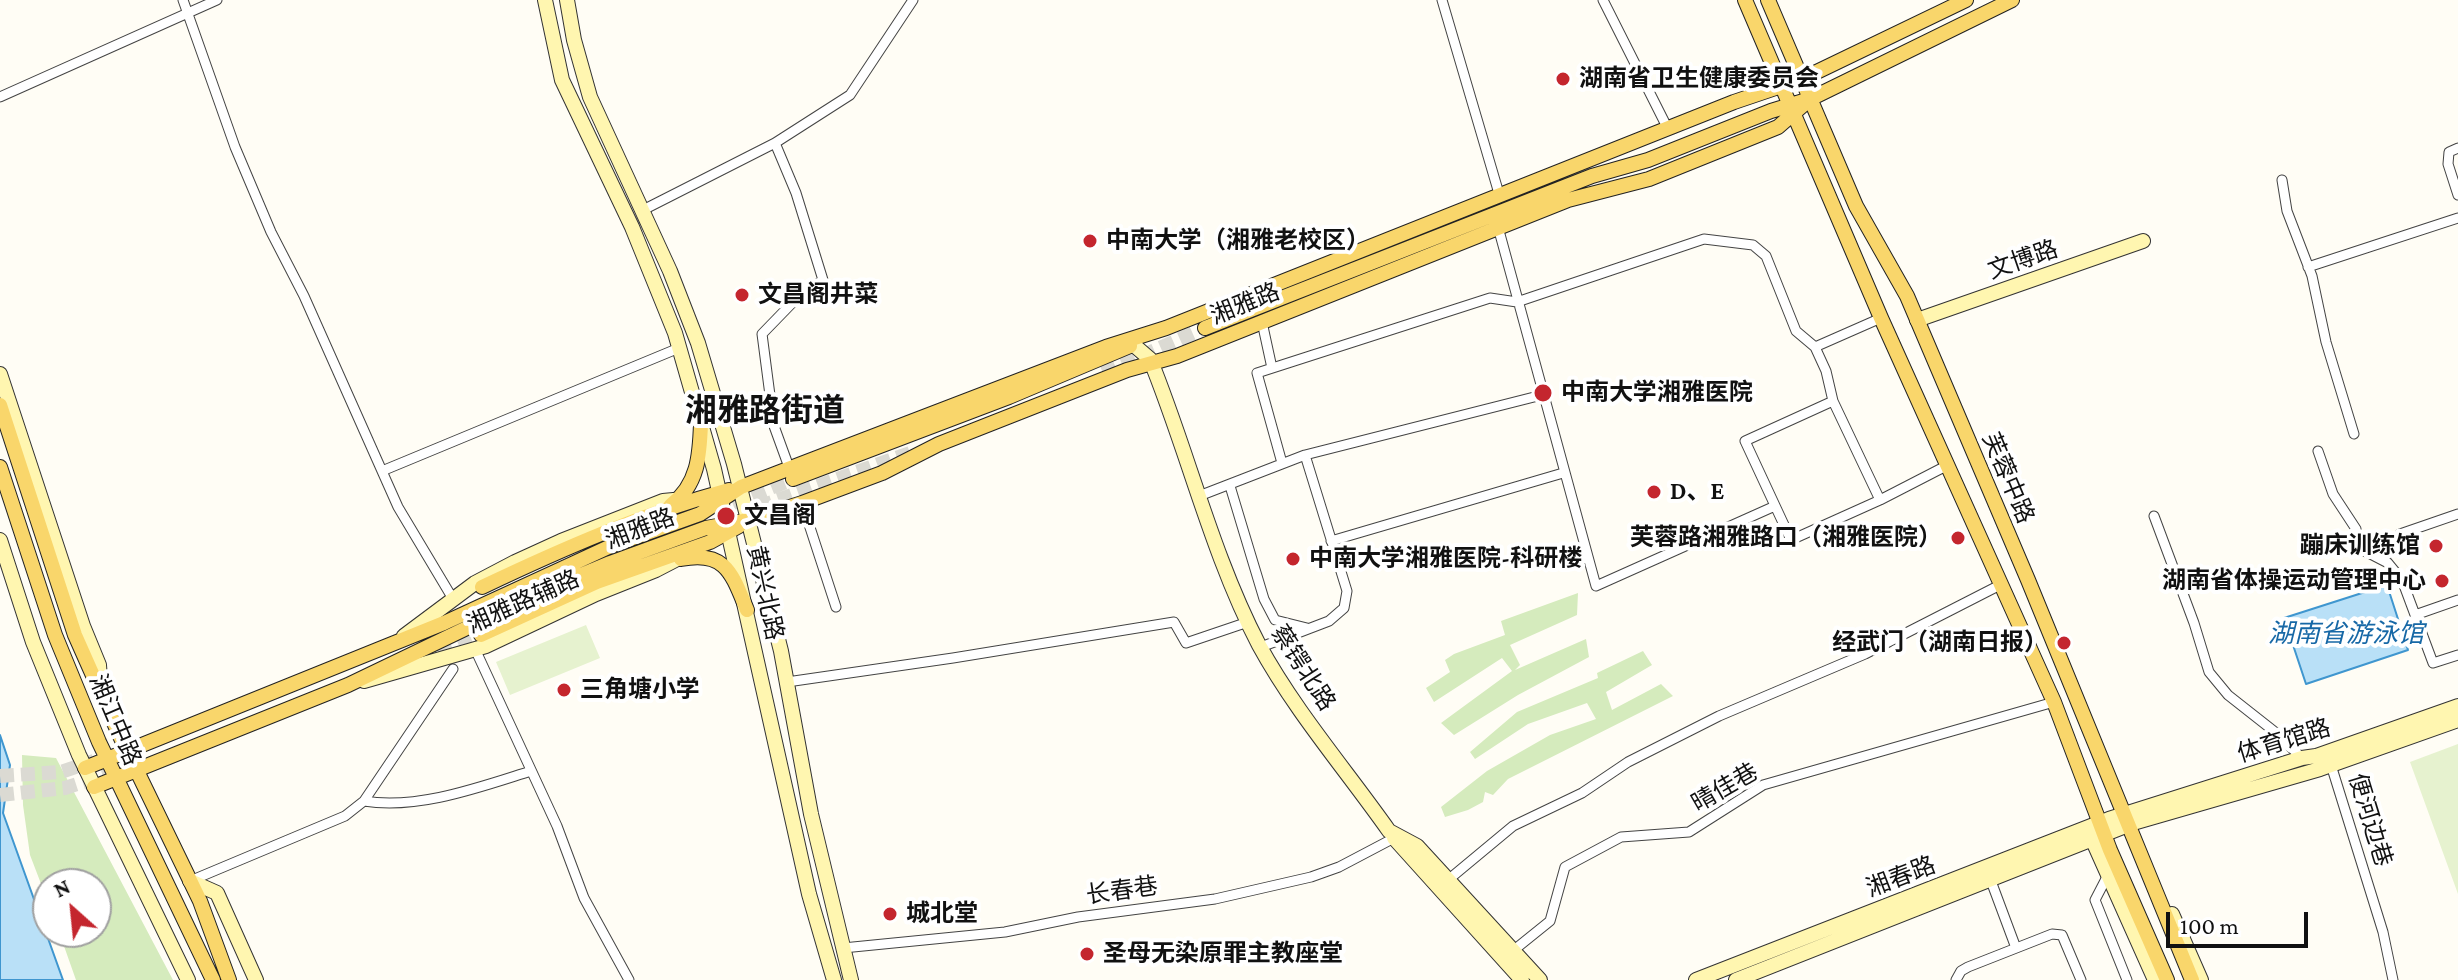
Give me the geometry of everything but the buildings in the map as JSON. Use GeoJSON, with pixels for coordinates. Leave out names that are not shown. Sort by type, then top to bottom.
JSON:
{"type":"FeatureCollection","features":[{"type":"Feature","properties":{"kind":"main road","name":"芙蓉中路"},"geometry":{"type":"LineString","coordinates":[[1745,0],[1881,318],[2054,702],[2098,833],[2110,850],[2167,980]]}},
{"type":"Feature","properties":{"kind":"main road","name":"芙蓉中路"},"geometry":{"type":"LineString","coordinates":[[1768,0],[1856,206],[1907,296],[2028,580],[2192,980]]}},
{"type":"Feature","properties":{"kind":"main road","name":"湘雅路"},"geometry":{"type":"LineString","coordinates":[[791,475],[1106,347],[1166,328],[1802,79],[1966,0]]}},
{"type":"Feature","properties":{"kind":"main road","name":"湘雅路"},"geometry":{"type":"LineString","coordinates":[[1205,328],[1592,176],[1792,110],[2012,0]]}},
{"type":"Feature","properties":{"kind":"main road","name":"湘雅路"},"geometry":{"type":"LineString","coordinates":[[94,787],[348,685],[576,577],[693,533],[728,528],[882,473],[939,444],[1127,370],[1177,356],[1585,193],[1660,175],[1778,127],[1792,110]]}},
{"type":"Feature","properties":{"kind":"main road","name":"湘雅路"},"geometry":{"type":"LineString","coordinates":[[85,768],[444,623],[598,551],[700,514],[721,496],[741,487],[791,475],[967,413],[1131,346],[1166,328]]}},
{"type":"Feature","properties":{"kind":"main road","name":"湘江中路"},"geometry":{"type":"LineString","coordinates":[[0,405],[68,616],[136,771],[200,901],[229,980]]}},
{"type":"Feature","properties":{"kind":"main road"},"geometry":{"type":"LineString","coordinates":[[662,512],[690,486],[696,472],[701,423]]}},
{"type":"Feature","properties":{"kind":"main road","name":"湘江中路"},"geometry":{"type":"LineString","coordinates":[[0,467],[55,635],[107,759],[213,980]]}},
{"type":"Feature","properties":{"kind":"main road"},"geometry":{"type":"LineString","coordinates":[[482,587],[585,541],[700,498],[721,496]]}},
{"type":"Feature","properties":{"kind":"main road"},"geometry":{"type":"LineString","coordinates":[[481,635],[586,587],[710,542],[728,528]]}},
{"type":"Feature","properties":{"kind":"main road"},"geometry":{"type":"LineString","coordinates":[[637,568],[699,556],[716,560],[729,573],[747,610]]}},
{"type":"Feature","properties":{"kind":"main road"},"geometry":{"type":"LineString","coordinates":[[2109,873],[2110,850]]}},
{"type":"Feature","properties":{"kind":"street"},"geometry":{"type":"LineString","coordinates":[[183,0],[241,161],[398,507],[453,599]]}},
{"type":"Feature","properties":{"kind":"street"},"geometry":{"type":"LineString","coordinates":[[0,97],[217,0]]}},
{"type":"Feature","properties":{"kind":"street","name":"黄兴北路"},"geometry":{"type":"LineString","coordinates":[[545,0],[562,80],[670,316],[721,496],[809,894],[834,980]]}},
{"type":"Feature","properties":{"kind":"street","name":"黄兴北路"},"geometry":{"type":"LineString","coordinates":[[567,0],[574,40],[590,97],[670,271],[698,343],[741,487],[787,682],[811,814],[851,980]]}},
{"type":"Feature","properties":{"kind":"street"},"geometry":{"type":"LineString","coordinates":[[643,210],[775,143],[850,95],[913,0]]}},
{"type":"Feature","properties":{"kind":"street"},"geometry":{"type":"LineString","coordinates":[[1442,0],[1500,197]]}},
{"type":"Feature","properties":{"kind":"street"},"geometry":{"type":"LineString","coordinates":[[1603,0],[1668,129]]}},
{"type":"Feature","properties":{"kind":"street"},"geometry":{"type":"LineString","coordinates":[[775,143],[796,193],[823,280],[796,299],[762,334],[774,426],[791,475]]}},
{"type":"Feature","properties":{"kind":"street"},"geometry":{"type":"LineString","coordinates":[[2458,148],[2449,152],[2448,164],[2458,195]]}},
{"type":"Feature","properties":{"kind":"street"},"geometry":{"type":"LineString","coordinates":[[2282,180],[2287,211],[2308,267],[2326,342],[2354,434]]}},
{"type":"Feature","properties":{"kind":"street"},"geometry":{"type":"LineString","coordinates":[[2308,267],[2458,218]]}},
{"type":"Feature","properties":{"kind":"street"},"geometry":{"type":"LineString","coordinates":[[1498,227],[1596,586],[1775,506]]}},
{"type":"Feature","properties":{"kind":"street"},"geometry":{"type":"LineString","coordinates":[[1282,463],[1257,373],[1490,298],[1517,302],[1704,239],[1753,245],[1766,256],[1796,331],[1815,347],[1826,371],[1833,401],[1880,500]]}},
{"type":"Feature","properties":{"kind":"street","name":"文博路"},"geometry":{"type":"LineString","coordinates":[[1917,320],[2143,241]]}},
{"type":"Feature","properties":{"kind":"street"},"geometry":{"type":"LineString","coordinates":[[1815,347],[1881,318]]}},
{"type":"Feature","properties":{"kind":"street"},"geometry":{"type":"LineString","coordinates":[[1262,322],[1272,368]]}},
{"type":"Feature","properties":{"kind":"street"},"geometry":{"type":"LineString","coordinates":[[1106,347],[1131,346]]}},
{"type":"Feature","properties":{"kind":"street","name":"蔡锷北路"},"geometry":{"type":"LineString","coordinates":[[1131,346],[1146,353],[1151,363],[1199,496],[1248,622],[1261,647],[1389,831],[1521,979]]}},
{"type":"Feature","properties":{"kind":"street"},"geometry":{"type":"LineString","coordinates":[[382,471],[679,348]]}},
{"type":"Feature","properties":{"kind":"street","name":"湘江中路"},"geometry":{"type":"LineString","coordinates":[[0,374],[83,626],[99,665],[101,693]]}},
{"type":"Feature","properties":{"kind":"street"},"geometry":{"type":"LineString","coordinates":[[1199,496],[1305,455],[1542,395]]}},
{"type":"Feature","properties":{"kind":"street"},"geometry":{"type":"LineString","coordinates":[[1833,401],[1745,441],[1791,540],[1948,465]]}},
{"type":"Feature","properties":{"kind":"street"},"geometry":{"type":"LineString","coordinates":[[2318,451],[2333,494],[2356,529],[2359,548],[2383,560],[2402,580],[2433,663],[2458,655]]}},
{"type":"Feature","properties":{"kind":"street"},"geometry":{"type":"LineString","coordinates":[[1261,647],[1329,621],[1344,608],[1347,591],[1305,455]]}},
{"type":"Feature","properties":{"kind":"street"},"geometry":{"type":"LineString","coordinates":[[1331,541],[1563,473]]}},
{"type":"Feature","properties":{"kind":"street"},"geometry":{"type":"LineString","coordinates":[[1230,486],[1264,599],[1275,620],[1310,628]]}},
{"type":"Feature","properties":{"kind":"street","name":"湘雅路辅路"},"geometry":{"type":"LineString","coordinates":[[400,639],[480,579],[561,541],[663,501],[700,498]]}},
{"type":"Feature","properties":{"kind":"street"},"geometry":{"type":"LineString","coordinates":[[802,503],[836,607]]}},
{"type":"Feature","properties":{"kind":"street"},"geometry":{"type":"LineString","coordinates":[[2383,560],[2400,534],[2458,514]]}},
{"type":"Feature","properties":{"kind":"street"},"geometry":{"type":"LineString","coordinates":[[2154,516],[2209,672],[2228,695],[2302,758]]}},
{"type":"Feature","properties":{"kind":"street"},"geometry":{"type":"LineString","coordinates":[[0,540],[33,642],[85,768],[188,980]]}},
{"type":"Feature","properties":{"kind":"street","name":"湘雅路辅路"},"geometry":{"type":"LineString","coordinates":[[348,685],[475,649],[710,542]]}},
{"type":"Feature","properties":{"kind":"street"},"geometry":{"type":"LineString","coordinates":[[1448,880],[1513,826],[1582,793],[1628,762],[1719,716],[1865,654],[2000,585]]}},
{"type":"Feature","properties":{"kind":"street"},"geometry":{"type":"LineString","coordinates":[[2415,615],[2458,600]]}},
{"type":"Feature","properties":{"kind":"street"},"geometry":{"type":"LineString","coordinates":[[787,682],[1174,622],[1186,643],[1248,622]]}},
{"type":"Feature","properties":{"kind":"street"},"geometry":{"type":"LineString","coordinates":[[475,649],[557,826],[584,898],[629,980]]}},
{"type":"Feature","properties":{"kind":"street"},"geometry":{"type":"LineString","coordinates":[[190,881],[345,816],[364,801],[453,669]]}},
{"type":"Feature","properties":{"kind":"street","name":"晴佳巷"},"geometry":{"type":"LineString","coordinates":[[1514,950],[1550,921],[1565,867],[1621,837],[1689,832],[1763,785],[2054,702]]}},
{"type":"Feature","properties":{"kind":"street","name":"体育馆路"},"geometry":{"type":"LineString","coordinates":[[2127,821],[2458,706]]}},
{"type":"Feature","properties":{"kind":"street","name":"体育馆路"},"geometry":{"type":"LineString","coordinates":[[2127,821],[2331,765],[2458,720]]}},
{"type":"Feature","properties":{"kind":"street","name":"便河边巷"},"geometry":{"type":"LineString","coordinates":[[2331,765],[2379,918],[2393,980]]}},
{"type":"Feature","properties":{"kind":"street"},"geometry":{"type":"LineString","coordinates":[[364,801],[382,804],[424,799],[531,771]]}},
{"type":"Feature","properties":{"kind":"street","name":"湘春路"},"geometry":{"type":"LineString","coordinates":[[1736,980],[1991,881],[2127,821]]}},
{"type":"Feature","properties":{"kind":"street","name":"芙蓉中路"},"geometry":{"type":"LineString","coordinates":[[2127,821],[2201,980]]}},
{"type":"Feature","properties":{"kind":"street"},"geometry":{"type":"LineString","coordinates":[[2098,833],[2109,873],[2155,980]]}},
{"type":"Feature","properties":{"kind":"street","name":"湘春路"},"geometry":{"type":"LineString","coordinates":[[1696,980],[2098,833]]}},
{"type":"Feature","properties":{"kind":"street","name":"蔡锷北路"},"geometry":{"type":"LineString","coordinates":[[1395,837],[1417,846],[1540,980]]}},
{"type":"Feature","properties":{"kind":"street","name":"长春巷"},"geometry":{"type":"LineString","coordinates":[[843,948],[1005,932],[1078,917],[1215,899],[1311,877],[1339,867],[1395,837]]}},
{"type":"Feature","properties":{"kind":"street"},"geometry":{"type":"LineString","coordinates":[[2109,873],[2095,900],[2127,980]]}},
{"type":"Feature","properties":{"kind":"street","name":"湘江中路"},"geometry":{"type":"LineString","coordinates":[[190,881],[217,893],[256,980]]}},
{"type":"Feature","properties":{"kind":"street"},"geometry":{"type":"LineString","coordinates":[[1991,881],[2016,948]]}},
{"type":"Feature","properties":{"kind":"street"},"geometry":{"type":"LineString","coordinates":[[1956,980],[1961,971],[1968,967],[2052,934],[2062,935],[2081,980]]}},
{"type":"Feature","properties":{"kind":"green space"},"geometry":{"type":"Polygon","coordinates":[[[1578,593],[1577,615],[1510,645],[1520,665],[1515,670],[1586,639],[1589,657],[1518,695],[1454,735],[1441,723],[1512,671],[1502,658],[1434,702],[1426,688],[1450,672],[1445,660],[1505,635],[1501,621],[1578,593]]]}},
{"type":"Feature","properties":{"kind":"green space"},"geometry":{"type":"Polygon","coordinates":[[[586,625],[600,658],[510,695],[496,662],[586,625]]]}},
{"type":"Feature","properties":{"kind":"green space"},"geometry":{"type":"Polygon","coordinates":[[[1643,651],[1652,665],[1606,692],[1612,710],[1661,684],[1673,696],[1508,779],[1493,795],[1485,792],[1483,802],[1468,810],[1445,817],[1441,807],[1487,771],[1550,735],[1596,719],[1587,703],[1528,724],[1475,759],[1470,752],[1517,712],[1598,678],[1597,673],[1643,651]]]}},
{"type":"Feature","properties":{"kind":"green space"},"geometry":{"type":"Polygon","coordinates":[[[2458,744],[2458,894],[2410,762],[2458,744]]]}},
{"type":"Feature","properties":{"kind":"green space"},"geometry":{"type":"Polygon","coordinates":[[[22,755],[56,758],[173,980],[76,980],[65,948],[112,948],[112,868],[35,868],[30,855],[23,805],[22,755]]]}},
{"type":"Feature","properties":{"kind":"water","name":"湖南省游泳馆"},"geometry":{"type":"Polygon","coordinates":[[[2387,585],[2408,650],[2306,684],[2284,618],[2387,585]]]}},
{"type":"Feature","properties":{"kind":"water"},"geometry":{"type":"Polygon","coordinates":[[[0,735],[10,765],[3,813],[32,894],[32,948],[52,948],[63,980],[0,980],[0,735]]]}},
{"type":"Feature","properties":{"kind":"tunnel"},"geometry":{"type":"LineString","coordinates":[[1103,373],[1205,328]]}},
{"type":"Feature","properties":{"kind":"tunnel"},"geometry":{"type":"LineString","coordinates":[[719,521],[910,453]]}},
{"type":"Feature","properties":{"kind":"tunnel"},"geometry":{"type":"LineString","coordinates":[[713,511],[793,479]]}},
{"type":"Feature","properties":{"kind":"tunnel"},"geometry":{"type":"LineString","coordinates":[[419,659],[481,635]]}},
{"type":"Feature","properties":{"kind":"tunnel"},"geometry":{"type":"LineString","coordinates":[[0,776],[61,772],[94,761]]}},
{"type":"Feature","properties":{"kind":"tunnel"},"geometry":{"type":"LineString","coordinates":[[0,795],[65,788],[124,769]]}},
{"type":"Feature","properties":{"kind":"place","name":"湖南省卫生健康委员会"},"geometry":{"type":"Point","coordinates":[1563,79]}},
{"type":"Feature","properties":{"kind":"place","name":"中南大学（湘雅老校区）"},"geometry":{"type":"Point","coordinates":[1090,241]}},
{"type":"Feature","properties":{"kind":"place","name":"文昌阁井菜"},"geometry":{"type":"Point","coordinates":[742,295]}},
{"type":"Feature","properties":{"kind":"place","name":"中南大学湘雅医院"},"geometry":{"type":"Point","coordinates":[1543,393]}},
{"type":"Feature","properties":{"kind":"place","name":"D、E"},"geometry":{"type":"Point","coordinates":[1654,492]}},
{"type":"Feature","properties":{"kind":"place","name":"文昌阁"},"geometry":{"type":"Point","coordinates":[726,516]}},
{"type":"Feature","properties":{"kind":"place","name":"芙蓉路湘雅路口（湘雅医院）"},"geometry":{"type":"Point","coordinates":[1958,538]}},
{"type":"Feature","properties":{"kind":"place","name":"蹦床训练馆"},"geometry":{"type":"Point","coordinates":[2436,546]}},
{"type":"Feature","properties":{"kind":"place","name":"中南大学湘雅医院-科研楼"},"geometry":{"type":"Point","coordinates":[1293,559]}},
{"type":"Feature","properties":{"kind":"place","name":"湖南省体操运动管理中心"},"geometry":{"type":"Point","coordinates":[2442,581]}},
{"type":"Feature","properties":{"kind":"place","name":"经武门（湖南日报）"},"geometry":{"type":"Point","coordinates":[2064,643]}},
{"type":"Feature","properties":{"kind":"place","name":"三角塘小学"},"geometry":{"type":"Point","coordinates":[564,690]}},
{"type":"Feature","properties":{"kind":"place","name":"城北堂"},"geometry":{"type":"Point","coordinates":[890,914]}},
{"type":"Feature","properties":{"kind":"place","name":"圣母无染原罪主教座堂"},"geometry":{"type":"Point","coordinates":[1087,954]}},
{"type":"Feature","properties":{"kind":"district","name":"湘雅路街道"},"geometry":{"type":"Point","coordinates":[765,411]}}]}
